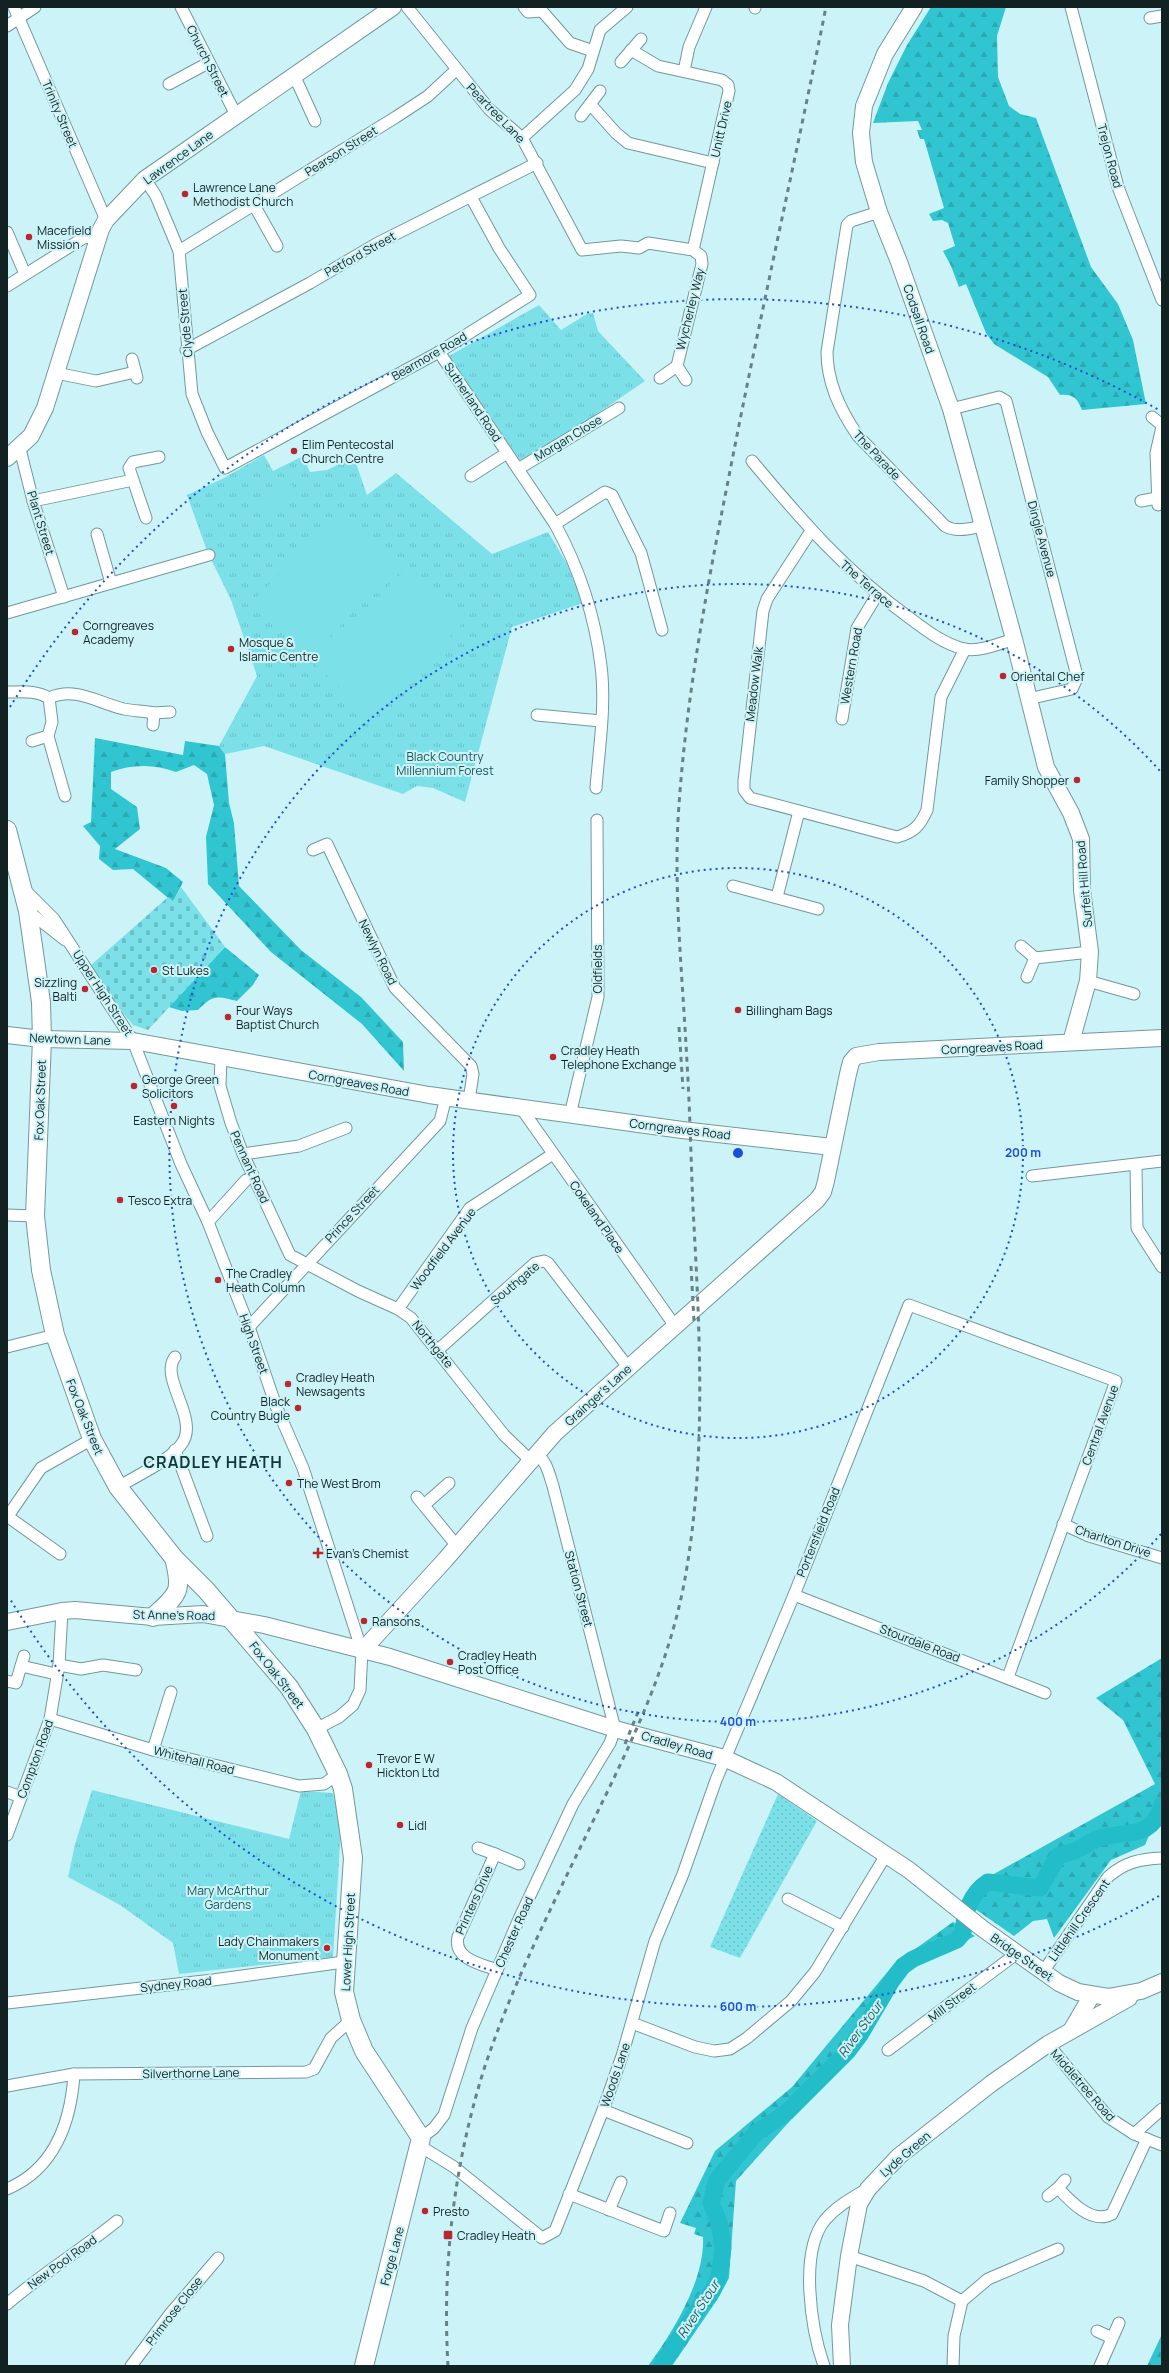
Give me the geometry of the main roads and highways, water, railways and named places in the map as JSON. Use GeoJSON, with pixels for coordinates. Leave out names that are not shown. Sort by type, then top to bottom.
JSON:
{"type":"FeatureCollection","features":[{"type":"Feature","properties":{"kind":"main road","name":"Upper High Street"},"geometry":{"type":"LineString","coordinates":[[7,830],[28,911],[39,979],[42,1039]]}},
{"type":"Feature","properties":{"kind":"main road","name":"Fox Oak Street"},"geometry":{"type":"LineString","coordinates":[[42,1039],[36,1216],[41,1270],[55,1334],[92,1439],[118,1487],[174,1558],[230,1618],[289,1687],[316,1729],[340,1782]]}},
{"type":"Feature","properties":{"kind":"main road"},"geometry":{"type":"LineString","coordinates":[[153,1617],[172,1598],[178,1589],[179,1578],[174,1558]]}},
{"type":"Feature","properties":{"kind":"main road","name":"Lower High Street"},"geometry":{"type":"LineString","coordinates":[[340,1782],[353,1858],[344,1962],[344,1992],[351,2020],[364,2051],[380,2079],[421,2142]]}},
{"type":"Feature","properties":{"kind":"main road","name":"Forge Lane"},"geometry":{"type":"LineString","coordinates":[[364,2366],[421,2142]]}},
{"type":"Feature","properties":{"kind":"waterway","name":"River Stour"},"geometry":{"type":"LineString","coordinates":[[661,2366],[704,2300],[710,2295],[719,2278],[723,2248],[719,2222],[711,2203],[717,2180],[756,2133],[787,2112],[848,2051],[860,2035],[891,1982],[903,1966],[913,1959],[957,1940],[963,1933],[965,1918],[973,1898],[988,1882],[1040,1888],[1058,1856],[1075,1851],[1097,1839],[1137,1832],[1145,1829],[1152,1824],[1158,1816],[1162,1805]]}},
{"type":"Feature","properties":{"kind":"railway"},"geometry":{"type":"LineString","coordinates":[[448,2366],[447,2290],[453,2214],[465,2139],[485,2066],[506,2009],[530,1953],[613,1781],[642,1717],[666,1652],[684,1584],[696,1491],[700,1397],[698,1302],[689,1099],[677,880],[678,820],[681,776],[691,688],[713,558],[741,413],[826,7]]}},
{"type":"Feature","properties":{"kind":"railway"},"geometry":{"type":"LineString","coordinates":[[679,1027],[683,1089]]}},
{"type":"Feature","properties":{"kind":"railway"},"geometry":{"type":"LineString","coordinates":[[691,1266],[694,1322]]}},
{"type":"Feature","properties":{"kind":"railway"},"geometry":{"type":"LineString","coordinates":[[625,1744],[640,1707]]}},
{"type":"Feature","properties":{"kind":"place","name":"Lawrence Lane Methodist Church"},"geometry":{"type":"Point","coordinates":[185,194]}},
{"type":"Feature","properties":{"kind":"place","name":"Macefield Mission"},"geometry":{"type":"Point","coordinates":[29,237]}},
{"type":"Feature","properties":{"kind":"place","name":"Elim Pentecostal Church Centre"},"geometry":{"type":"Point","coordinates":[294,451]}},
{"type":"Feature","properties":{"kind":"place","name":"Corngreaves Academy"},"geometry":{"type":"Point","coordinates":[75,632]}},
{"type":"Feature","properties":{"kind":"place","name":"Mosque & Islamic Centre"},"geometry":{"type":"Point","coordinates":[231,649]}},
{"type":"Feature","properties":{"kind":"place","name":"Oriental Chef"},"geometry":{"type":"Point","coordinates":[1003,676]}},
{"type":"Feature","properties":{"kind":"place","name":"Family Shopper"},"geometry":{"type":"Point","coordinates":[1077,780]}},
{"type":"Feature","properties":{"kind":"place","name":"St Lukes"},"geometry":{"type":"Point","coordinates":[154,970]}},
{"type":"Feature","properties":{"kind":"place","name":"Sizzling Balti"},"geometry":{"type":"Point","coordinates":[85,989]}},
{"type":"Feature","properties":{"kind":"place","name":"Billingham Bags"},"geometry":{"type":"Point","coordinates":[738,1010]}},
{"type":"Feature","properties":{"kind":"place","name":"Four Ways Baptist Church"},"geometry":{"type":"Point","coordinates":[228,1017]}},
{"type":"Feature","properties":{"kind":"place","name":"Cradley Heath Telephone Exchange"},"geometry":{"type":"Point","coordinates":[553,1057]}},
{"type":"Feature","properties":{"kind":"place","name":"George Green Solicitors"},"geometry":{"type":"Point","coordinates":[134,1086]}},
{"type":"Feature","properties":{"kind":"place","name":"Eastern Nights"},"geometry":{"type":"Point","coordinates":[174,1106]}},
{"type":"Feature","properties":{"kind":"place","name":"Tesco Extra"},"geometry":{"type":"Point","coordinates":[120,1200]}},
{"type":"Feature","properties":{"kind":"place","name":"The Cradley Heath Column"},"geometry":{"type":"Point","coordinates":[218,1280]}},
{"type":"Feature","properties":{"kind":"place","name":"Cradley Heath Newsagents"},"geometry":{"type":"Point","coordinates":[288,1384]}},
{"type":"Feature","properties":{"kind":"place","name":"Black Country Bugle"},"geometry":{"type":"Point","coordinates":[298,1408]}},
{"type":"Feature","properties":{"kind":"place","name":"The West Brom"},"geometry":{"type":"Point","coordinates":[289,1483]}},
{"type":"Feature","properties":{"kind":"place","name":"Evan's Chemist"},"geometry":{"type":"Point","coordinates":[318,1553]}},
{"type":"Feature","properties":{"kind":"place","name":"Ransons"},"geometry":{"type":"Point","coordinates":[364,1621]}},
{"type":"Feature","properties":{"kind":"place","name":"Cradley Heath Post Office"},"geometry":{"type":"Point","coordinates":[450,1662]}},
{"type":"Feature","properties":{"kind":"place","name":"Trevor E W Hickton Ltd"},"geometry":{"type":"Point","coordinates":[369,1765]}},
{"type":"Feature","properties":{"kind":"place","name":"Lidl"},"geometry":{"type":"Point","coordinates":[400,1825]}},
{"type":"Feature","properties":{"kind":"place","name":"Lady Chainmakers Monument"},"geometry":{"type":"Point","coordinates":[327,1948]}},
{"type":"Feature","properties":{"kind":"place","name":"Presto"},"geometry":{"type":"Point","coordinates":[425,2211]}},
{"type":"Feature","properties":{"kind":"place","name":"Cradley Heath"},"geometry":{"type":"Point","coordinates":[448,2235]}},
{"type":"Feature","properties":{"kind":"district","name":"CRADLEY HEATH"},"geometry":{"type":"Point","coordinates":[213,1462]}},
{"type":"Feature","properties":{"kind":"park label","name":"Black Country Millennium Forest"},"geometry":{"type":"Point","coordinates":[445,763]}},
{"type":"Feature","properties":{"kind":"park label","name":"Mary McArthur Gardens"},"geometry":{"type":"Point","coordinates":[228,1897]}}]}
